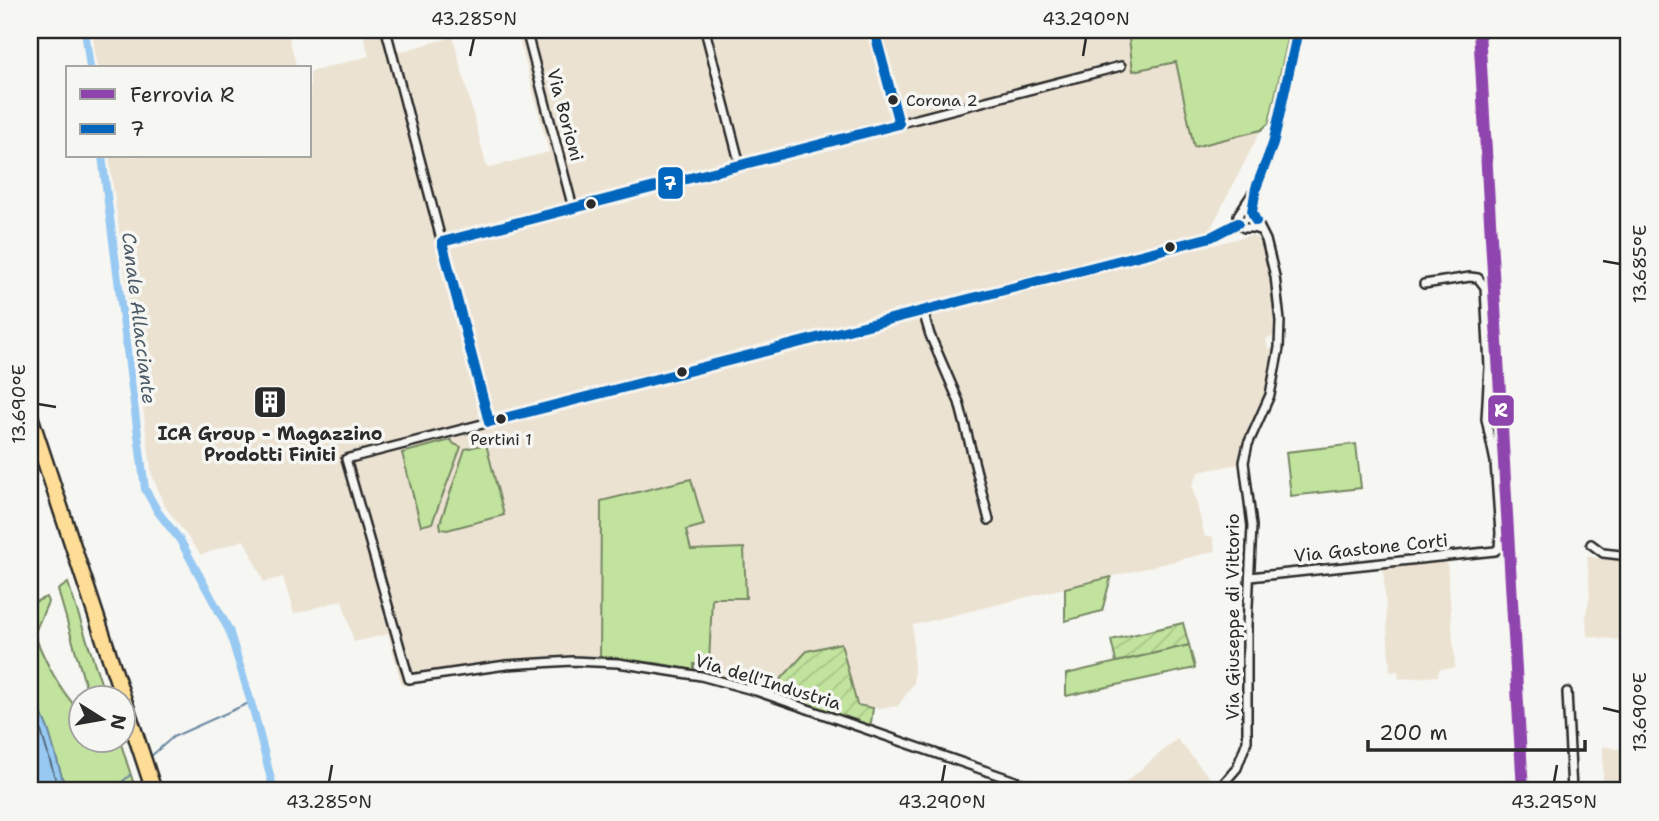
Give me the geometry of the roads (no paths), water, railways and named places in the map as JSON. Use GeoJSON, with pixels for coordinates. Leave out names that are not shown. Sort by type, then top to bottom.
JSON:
{"type":"FeatureCollection","features":[{"type":"Feature","properties":{"kind":"highway"},"geometry":{"type":"LineString","coordinates":[[30,416],[82,588],[154,791]]}},
{"type":"Feature","properties":{"kind":"highway"},"geometry":{"type":"LineString","coordinates":[[30,446],[67,542]]}},
{"type":"Feature","properties":{"kind":"highway"},"geometry":{"type":"LineString","coordinates":[[82,588],[110,684]]}},
{"type":"Feature","properties":{"kind":"highway"},"geometry":{"type":"LineString","coordinates":[[132,754],[145,791]]}},
{"type":"Feature","properties":{"kind":"street"},"geometry":{"type":"LineString","coordinates":[[386,30],[489,422],[1211,237],[1238,223]]}},
{"type":"Feature","properties":{"kind":"street","name":"Via Borioni"},"geometry":{"type":"LineString","coordinates":[[527,30],[573,208]]}},
{"type":"Feature","properties":{"kind":"street"},"geometry":{"type":"LineString","coordinates":[[705,30],[740,164]]}},
{"type":"Feature","properties":{"kind":"street"},"geometry":{"type":"LineString","coordinates":[[874,30],[899,124]]}},
{"type":"Feature","properties":{"kind":"street"},"geometry":{"type":"LineString","coordinates":[[1262,233],[1256,228],[1242,227],[1238,223],[1238,215],[1256,188],[1273,144],[1298,30]]}},
{"type":"Feature","properties":{"kind":"street"},"geometry":{"type":"LineString","coordinates":[[442,242],[1121,66]]}},
{"type":"Feature","properties":{"kind":"street"},"geometry":{"type":"LineString","coordinates":[[1242,211],[1252,212],[1256,188]]}},
{"type":"Feature","properties":{"kind":"street","name":"Via Giuseppe di Vittorio"},"geometry":{"type":"LineString","coordinates":[[1217,791],[1237,768],[1247,741],[1247,626],[1252,526],[1244,462],[1248,444],[1273,384],[1280,334],[1275,276],[1268,248],[1252,212]]}},
{"type":"Feature","properties":{"kind":"street"},"geometry":{"type":"LineString","coordinates":[[1250,228],[1256,221]]}},
{"type":"Feature","properties":{"kind":"street","name":"Via Gastone Corti"},"geometry":{"type":"LineString","coordinates":[[1250,577],[1495,551],[1500,543],[1495,462],[1486,419],[1489,367],[1485,288],[1478,278],[1470,277],[1424,284]]}},
{"type":"Feature","properties":{"kind":"street"},"geometry":{"type":"LineString","coordinates":[[923,311],[930,335],[959,401],[989,520]]}},
{"type":"Feature","properties":{"kind":"street","name":"Via dell'Industria"},"geometry":{"type":"LineString","coordinates":[[489,422],[346,458],[409,679],[539,662],[618,663],[701,676],[756,691],[1044,791]]}},
{"type":"Feature","properties":{"kind":"street"},"geometry":{"type":"LineString","coordinates":[[1591,544],[1603,553],[1629,556]]}},
{"type":"Feature","properties":{"kind":"street"},"geometry":{"type":"LineString","coordinates":[[1567,692],[1572,791]]}},
{"type":"Feature","properties":{"kind":"water"},"geometry":{"type":"Polygon","coordinates":[[[30,687],[48,729],[66,791],[30,791],[30,687]]]}},
{"type":"Feature","properties":{"kind":"waterway","name":"Canale Allacciante"},"geometry":{"type":"LineString","coordinates":[[85,30],[90,66]]}},
{"type":"Feature","properties":{"kind":"waterway","name":"Canale Allacciante"},"geometry":{"type":"LineString","coordinates":[[102,158],[145,489],[158,512],[180,540],[229,630],[274,791]]}},
{"type":"Feature","properties":{"kind":"waterway"},"geometry":{"type":"LineString","coordinates":[[150,757],[173,737],[251,702]]}},
{"type":"Feature","properties":{"kind":"waterway"},"geometry":{"type":"LineString","coordinates":[[112,791],[130,775]]}},
{"type":"Feature","properties":{"kind":"rail line","name":"R"},"geometry":{"type":"LineString","coordinates":[[1479,30],[1523,791]]}},
{"type":"Feature","properties":{"kind":"place","name":"Corona 2"},"geometry":{"type":"Point","coordinates":[893,100]}},
{"type":"Feature","properties":{"kind":"place","name":"ICA Group - Magazzino Prodotti Finiti"},"geometry":{"type":"Point","coordinates":[270,402]}},
{"type":"Feature","properties":{"kind":"place","name":"Pertini 1"},"geometry":{"type":"Point","coordinates":[501,419]}}]}
